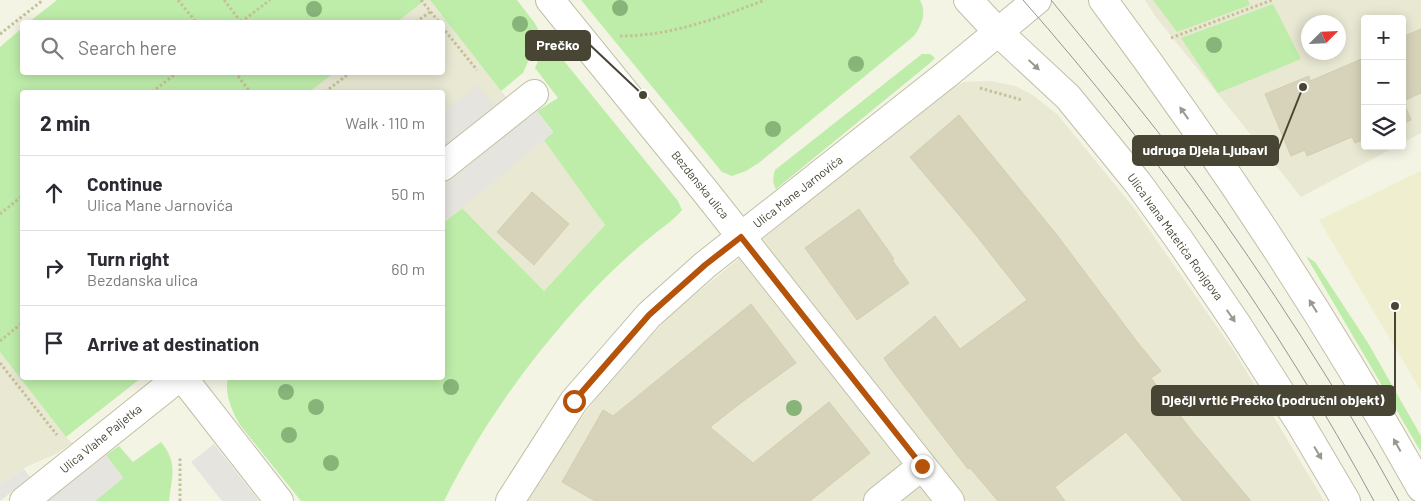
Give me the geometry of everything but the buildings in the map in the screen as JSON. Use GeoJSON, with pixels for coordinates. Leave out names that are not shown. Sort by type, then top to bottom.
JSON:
{"type":"FeatureCollection","features":[{"type":"Feature","properties":{"kind":"street","name":"Bezdanska ulica"},"geometry":{"type":"LineString","coordinates":[[550,0],[950,501]]}},
{"type":"Feature","properties":{"kind":"street","name":"Ulica Ivana Matetića Ronjgova"},"geometry":{"type":"LineString","coordinates":[[968,0],[998,32],[1068,97],[1092,125],[1173,231],[1238,326],[1300,423],[1346,501]]}},
{"type":"Feature","properties":{"kind":"street","name":"Ulica Mane Jarnovića"},"geometry":{"type":"LineString","coordinates":[[510,501],[574,401],[649,315],[705,265],[947,74],[1037,0]]}},
{"type":"Feature","properties":{"kind":"street"},"geometry":{"type":"LineString","coordinates":[[1102,0],[1135,43],[1282,256],[1360,382],[1421,488]]}},
{"type":"Feature","properties":{"kind":"street"},"geometry":{"type":"LineString","coordinates":[[445,165],[534,94]]}},
{"type":"Feature","properties":{"kind":"street","name":"Ulica Vlahe Paljetka"},"geometry":{"type":"LineString","coordinates":[[24,501],[175,380]]}},
{"type":"Feature","properties":{"kind":"street"},"geometry":{"type":"LineString","coordinates":[[185,380],[279,501]]}},
{"type":"Feature","properties":{"kind":"street"},"geometry":{"type":"LineString","coordinates":[[878,501],[922,466]]}},
{"type":"Feature","properties":{"kind":"path"},"geometry":{"type":"LineString","coordinates":[[0,34],[43,0]]}},
{"type":"Feature","properties":{"kind":"path"},"geometry":{"type":"LineString","coordinates":[[178,0],[194,20]]}},
{"type":"Feature","properties":{"kind":"path"},"geometry":{"type":"LineString","coordinates":[[224,0],[239,20]]}},
{"type":"Feature","properties":{"kind":"path"},"geometry":{"type":"LineString","coordinates":[[244,20],[270,0]]}},
{"type":"Feature","properties":{"kind":"path"},"geometry":{"type":"LineString","coordinates":[[421,0],[437,20]]}},
{"type":"Feature","properties":{"kind":"path"},"geometry":{"type":"LineString","coordinates":[[614,36],[643,36],[682,29],[765,0]]}},
{"type":"Feature","properties":{"kind":"path"},"geometry":{"type":"LineString","coordinates":[[1170,38],[1272,0]]}},
{"type":"Feature","properties":{"kind":"path"},"geometry":{"type":"LineString","coordinates":[[419,20],[430,12]]}},
{"type":"Feature","properties":{"kind":"path"},"geometry":{"type":"LineString","coordinates":[[445,31],[478,70]]}},
{"type":"Feature","properties":{"kind":"path"},"geometry":{"type":"LineString","coordinates":[[155,90],[174,75]]}},
{"type":"Feature","properties":{"kind":"path"},"geometry":{"type":"LineString","coordinates":[[237,75],[248,90]]}},
{"type":"Feature","properties":{"kind":"path"},"geometry":{"type":"LineString","coordinates":[[328,90],[347,75]]}},
{"type":"Feature","properties":{"kind":"path"},"geometry":{"type":"LineString","coordinates":[[979,87],[1024,100]]}},
{"type":"Feature","properties":{"kind":"path"},"geometry":{"type":"LineString","coordinates":[[0,214],[20,198]]}},
{"type":"Feature","properties":{"kind":"path"},"geometry":{"type":"LineString","coordinates":[[0,341],[20,325]]}},
{"type":"Feature","properties":{"kind":"path"},"geometry":{"type":"LineString","coordinates":[[0,363],[62,442]]}},
{"type":"Feature","properties":{"kind":"path"},"geometry":{"type":"LineString","coordinates":[[180,458],[180,501]]}},
{"type":"Feature","properties":{"kind":"shaded area"},"geometry":{"type":"Polygon","coordinates":[[[425,0],[430,0],[501,91],[551,147],[605,225],[544,291],[462,208],[445,187],[445,90],[312,90],[331,75],[445,75],[445,20],[400,20],[425,0]]]}},
{"type":"Feature","properties":{"kind":"shaded area"},"geometry":{"type":"Polygon","coordinates":[[[1145,0],[1421,0],[1421,133],[1406,141],[1406,15],[1361,15],[1361,150],[1389,150],[1301,197],[1155,16],[1145,0]]]}},
{"type":"Feature","properties":{"kind":"shaded area"},"geometry":{"type":"Polygon","coordinates":[[[991,81],[1015,86],[1033,95],[1058,115],[1134,208],[1236,354],[1324,501],[527,501],[546,467],[616,371],[675,311],[940,94],[964,82],[991,81]]]}},
{"type":"Feature","properties":{"kind":"shaded area"},"geometry":{"type":"Polygon","coordinates":[[[478,85],[494,106],[445,145],[445,110],[478,85]]]}},
{"type":"Feature","properties":{"kind":"shaded area"},"geometry":{"type":"Polygon","coordinates":[[[537,111],[553,133],[445,221],[445,185],[537,111]]]}},
{"type":"Feature","properties":{"kind":"shaded area"},"geometry":{"type":"Polygon","coordinates":[[[1421,171],[1421,391],[1319,220],[1421,171]]]}},
{"type":"Feature","properties":{"kind":"shaded area"},"geometry":{"type":"Polygon","coordinates":[[[0,352],[20,380],[72,443],[56,454],[28,466],[0,484],[0,352]]]}},
{"type":"Feature","properties":{"kind":"shaded area"},"geometry":{"type":"Polygon","coordinates":[[[214,444],[259,501],[222,501],[191,462],[214,444]]]}},
{"type":"Feature","properties":{"kind":"shaded area"},"geometry":{"type":"Polygon","coordinates":[[[106,455],[123,478],[95,501],[48,501],[106,455]]]}},
{"type":"Feature","properties":{"kind":"shaded area"},"geometry":{"type":"Polygon","coordinates":[[[24,469],[30,477],[0,501],[0,484],[24,469]]]}},
{"type":"Feature","properties":{"kind":"green space"},"geometry":{"type":"Polygon","coordinates":[[[57,0],[425,0],[400,20],[32,20],[57,0]]]}},
{"type":"Feature","properties":{"kind":"green space"},"geometry":{"type":"Polygon","coordinates":[[[430,0],[517,0],[538,29],[537,41],[523,73],[501,91],[430,0]]]}},
{"type":"Feature","properties":{"kind":"green space"},"geometry":{"type":"Polygon","coordinates":[[[581,0],[920,0],[923,14],[921,23],[914,36],[760,162],[746,171],[732,176],[722,172],[581,0]]]}},
{"type":"Feature","properties":{"kind":"green space"},"geometry":{"type":"Polygon","coordinates":[[[1153,0],[1248,0],[1250,5],[1177,32],[1153,0]]]}},
{"type":"Feature","properties":{"kind":"green space"},"geometry":{"type":"Polygon","coordinates":[[[1273,4],[1301,59],[1218,93],[1181,38],[1273,4]]]}},
{"type":"Feature","properties":{"kind":"green space"},"geometry":{"type":"Polygon","coordinates":[[[20,30],[20,75],[331,75],[312,90],[20,90],[20,378],[0,352],[0,47],[20,30]]]}},
{"type":"Feature","properties":{"kind":"green space"},"geometry":{"type":"Polygon","coordinates":[[[551,45],[678,201],[682,210],[611,272],[559,329],[516,383],[496,412],[477,441],[444,501],[301,501],[240,425],[228,396],[228,380],[445,380],[445,221],[462,208],[544,291],[605,225],[544,140],[553,132],[537,111],[558,98],[535,68],[542,52],[551,45]]]}},
{"type":"Feature","properties":{"kind":"green space"},"geometry":{"type":"Polygon","coordinates":[[[922,54],[930,54],[935,58],[776,189],[773,180],[775,170],[922,54]]]}},
{"type":"Feature","properties":{"kind":"green space"},"geometry":{"type":"Polygon","coordinates":[[[1306,256],[1315,262],[1368,343],[1421,436],[1421,452],[1306,256]]]}},
{"type":"Feature","properties":{"kind":"green space"},"geometry":{"type":"Polygon","coordinates":[[[22,380],[138,380],[66,437],[22,380]]]}},
{"type":"Feature","properties":{"kind":"green space"},"geometry":{"type":"Polygon","coordinates":[[[161,442],[172,463],[169,501],[95,501],[123,478],[106,455],[119,446],[133,462],[161,442]]]}},
{"type":"Feature","properties":{"kind":"tram line"},"geometry":{"type":"LineString","coordinates":[[1023,0],[1121,118],[1213,241],[1297,369],[1337,434],[1374,501]]}},
{"type":"Feature","properties":{"kind":"tram line"},"geometry":{"type":"LineString","coordinates":[[1051,0],[1159,133],[1221,217],[1327,377],[1399,501]]}},
{"type":"Feature","properties":{"kind":"place","name":"udruga Djela Ljubavi"},"geometry":{"type":"Point","coordinates":[1303,87]}},
{"type":"Feature","properties":{"kind":"place","name":"Prečko"},"geometry":{"type":"Point","coordinates":[643,95]}},
{"type":"Feature","properties":{"kind":"place","name":"Dječji vrtić Prečko (područni objekt)"},"geometry":{"type":"Point","coordinates":[1395,306]}},
{"type":"Feature","properties":{"kind":"route"},"geometry":{"type":"LineString","coordinates":[[574,401],[649,315],[705,265],[741,237],[922,466]]}}]}
